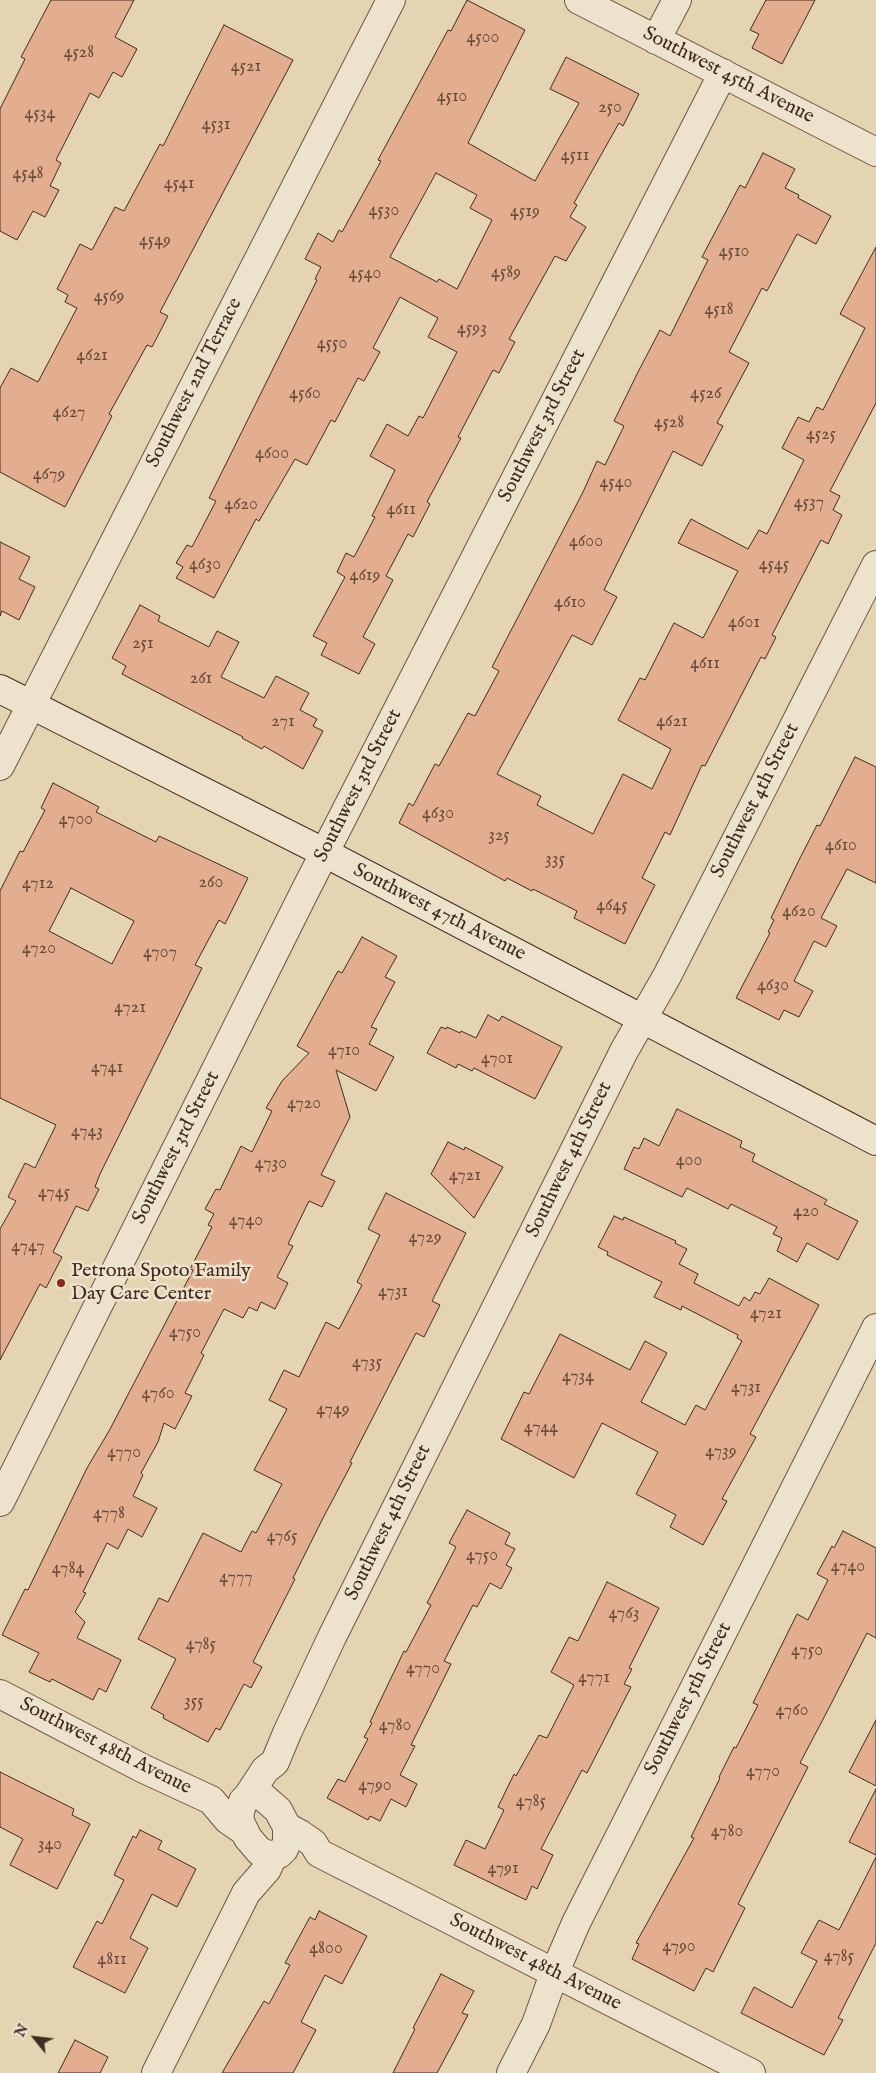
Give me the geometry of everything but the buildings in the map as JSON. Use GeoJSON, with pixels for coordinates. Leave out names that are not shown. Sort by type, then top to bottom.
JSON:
{"type":"FeatureCollection","features":[{"type":"Feature","properties":{"kind":"street","name":"Southwest 2nd Terrace"},"geometry":{"type":"LineString","coordinates":[[0,766],[391,0]]}},
{"type":"Feature","properties":{"kind":"street","name":"Southwest 45th Avenue"},"geometry":{"type":"LineString","coordinates":[[579,0],[876,152]]}},
{"type":"Feature","properties":{"kind":"street"},"geometry":{"type":"LineString","coordinates":[[656,40],[677,0]]}},
{"type":"Feature","properties":{"kind":"street","name":"Southwest 3rd Street"},"geometry":{"type":"LineString","coordinates":[[0,1502],[325,853],[723,73]]}},
{"type":"Feature","properties":{"kind":"street","name":"Southwest 4th Street"},"geometry":{"type":"LineString","coordinates":[[282,1818],[276,1762],[287,1733],[337,1628],[620,1060],[667,976],[876,565]]}},
{"type":"Feature","properties":{"kind":"street","name":"Southwest 47th Avenue"},"geometry":{"type":"LineString","coordinates":[[0,689],[325,853],[876,1141]]}},
{"type":"Feature","properties":{"kind":"street","name":"Southwest 5th Street"},"geometry":{"type":"LineString","coordinates":[[511,2073],[536,2024],[554,1974],[576,1923],[876,1328]]}},
{"type":"Feature","properties":{"kind":"street","name":"Southwest 48th Avenue"},"geometry":{"type":"LineString","coordinates":[[0,1694],[211,1800],[228,1820],[262,1847]]}},
{"type":"Feature","properties":{"kind":"street","name":"Southwest 4th Street"},"geometry":{"type":"LineString","coordinates":[[246,1798],[265,1770],[276,1762]]}},
{"type":"Feature","properties":{"kind":"street","name":"Southwest 48th Avenue"},"geometry":{"type":"LineString","coordinates":[[211,1800],[222,1796],[246,1798],[263,1796],[282,1818],[313,1844],[319,1853],[751,2073]]}},
{"type":"Feature","properties":{"kind":"street"},"geometry":{"type":"LineString","coordinates":[[246,1798],[240,1816],[262,1847],[307,1857],[319,1853]]}},
{"type":"Feature","properties":{"kind":"street"},"geometry":{"type":"LineString","coordinates":[[156,2073],[246,1893],[244,1873],[246,1858],[262,1847],[284,1850],[287,1842],[282,1818]]}},
{"type":"Feature","properties":{"kind":"place","name":"Petrona Spoto Family Day Care Center"},"geometry":{"type":"Point","coordinates":[61,1283]}}]}
